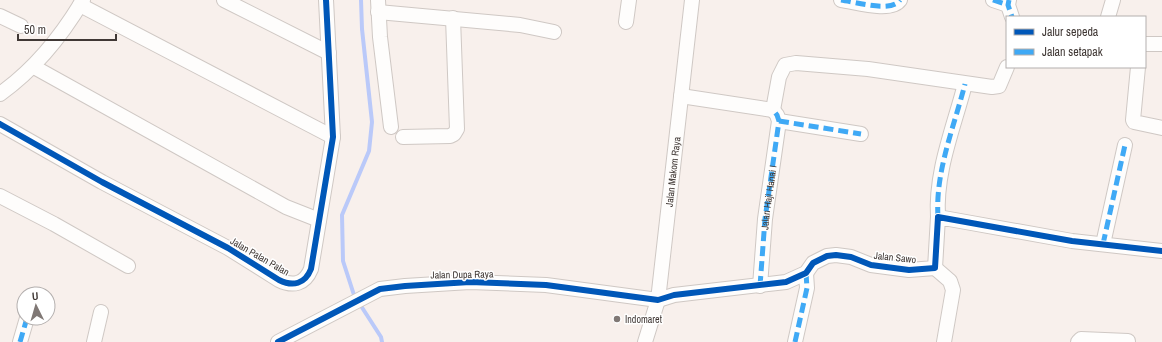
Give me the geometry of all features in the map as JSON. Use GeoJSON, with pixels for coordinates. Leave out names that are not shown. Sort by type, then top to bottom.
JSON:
{"type":"FeatureCollection","features":[{"type":"Feature","properties":{"kind":"street"},"geometry":{"type":"LineString","coordinates":[[224,0],[328,53]]}},
{"type":"Feature","properties":{"kind":"street","name":"Jalan Palan Palan"},"geometry":{"type":"LineString","coordinates":[[0,124],[102,182],[228,248],[285,283],[296,284],[301,282],[309,275],[333,137],[326,0]]}},
{"type":"Feature","properties":{"kind":"street"},"geometry":{"type":"LineString","coordinates":[[626,22],[629,0]]}},
{"type":"Feature","properties":{"kind":"street","name":"Jalan Makom Raya"},"geometry":{"type":"LineString","coordinates":[[645,342],[658,300],[692,0]]}},
{"type":"Feature","properties":{"kind":"street"},"geometry":{"type":"LineString","coordinates":[[841,0],[887,7],[895,5],[900,0]]}},
{"type":"Feature","properties":{"kind":"street"},"geometry":{"type":"LineString","coordinates":[[993,0],[1009,7]]}},
{"type":"Feature","properties":{"kind":"street"},"geometry":{"type":"LineString","coordinates":[[1108,16],[1113,0]]}},
{"type":"Feature","properties":{"kind":"street"},"geometry":{"type":"LineString","coordinates":[[0,94],[34,67],[65,27],[81,3],[333,137]]}},
{"type":"Feature","properties":{"kind":"street"},"geometry":{"type":"LineString","coordinates":[[391,127],[378,6],[453,18],[520,25],[554,32]]}},
{"type":"Feature","properties":{"kind":"street"},"geometry":{"type":"LineString","coordinates":[[0,16],[21,26]]}},
{"type":"Feature","properties":{"kind":"street"},"geometry":{"type":"LineString","coordinates":[[403,137],[450,136],[457,130],[453,18]]}},
{"type":"Feature","properties":{"kind":"street"},"geometry":{"type":"LineString","coordinates":[[1146,44],[1162,44]]}},
{"type":"Feature","properties":{"kind":"street","name":"Jalan Haji Hanai I"},"geometry":{"type":"LineString","coordinates":[[760,286],[779,77],[785,65],[796,63],[868,69],[965,84]]}},
{"type":"Feature","properties":{"kind":"street"},"geometry":{"type":"LineString","coordinates":[[34,67],[286,207],[319,220]]}},
{"type":"Feature","properties":{"kind":"street"},"geometry":{"type":"LineString","coordinates":[[944,342],[953,290],[950,281],[935,268],[938,217],[937,195],[941,173],[965,84],[992,87],[999,86],[1007,68]]}},
{"type":"Feature","properties":{"kind":"street"},"geometry":{"type":"LineString","coordinates":[[1138,68],[1133,120],[1162,128]]}},
{"type":"Feature","properties":{"kind":"street"},"geometry":{"type":"LineString","coordinates":[[681,96],[861,134]]}},
{"type":"Feature","properties":{"kind":"street"},"geometry":{"type":"LineString","coordinates":[[1103,244],[1125,145]]}},
{"type":"Feature","properties":{"kind":"street"},"geometry":{"type":"LineString","coordinates":[[0,196],[54,224],[128,266]]}},
{"type":"Feature","properties":{"kind":"street"},"geometry":{"type":"LineString","coordinates":[[938,217],[1072,241],[1162,251]]}},
{"type":"Feature","properties":{"kind":"street","name":"Jalan Sawo"},"geometry":{"type":"LineString","coordinates":[[658,300],[674,294],[760,286],[786,282],[806,273],[813,263],[827,256],[836,255],[851,257],[871,265],[902,269],[935,268]]}},
{"type":"Feature","properties":{"kind":"street"},"geometry":{"type":"LineString","coordinates":[[794,342],[807,288],[806,273]]}},
{"type":"Feature","properties":{"kind":"street","name":"Jalan Dupa Raya"},"geometry":{"type":"LineString","coordinates":[[278,342],[380,288],[470,282],[546,285],[658,300]]}},
{"type":"Feature","properties":{"kind":"street"},"geometry":{"type":"LineString","coordinates":[[94,342],[101,312]]}},
{"type":"Feature","properties":{"kind":"street"},"geometry":{"type":"LineString","coordinates":[[20,342],[25,326]]}},
{"type":"Feature","properties":{"kind":"street"},"geometry":{"type":"LineString","coordinates":[[1078,342],[1081,339],[1128,341]]}},
{"type":"Feature","properties":{"kind":"waterway"},"geometry":{"type":"LineString","coordinates":[[361,0],[362,29],[372,122],[369,151],[342,215],[343,261],[354,295],[381,337],[382,342]]}},
{"type":"Feature","properties":{"kind":"marked path"},"geometry":{"type":"LineString","coordinates":[[841,0],[873,6],[889,6],[900,0]]}},
{"type":"Feature","properties":{"kind":"marked path"},"geometry":{"type":"LineString","coordinates":[[993,0],[1008,5]]}},
{"type":"Feature","properties":{"kind":"marked path"},"geometry":{"type":"LineString","coordinates":[[1009,0],[1008,5],[1012,16]]}},
{"type":"Feature","properties":{"kind":"marked path"},"geometry":{"type":"LineString","coordinates":[[938,217],[939,183],[942,166],[965,84]]}},
{"type":"Feature","properties":{"kind":"marked path"},"geometry":{"type":"LineString","coordinates":[[760,286],[765,219],[779,121],[773,110]]}},
{"type":"Feature","properties":{"kind":"marked path"},"geometry":{"type":"LineString","coordinates":[[779,121],[861,134]]}},
{"type":"Feature","properties":{"kind":"marked path"},"geometry":{"type":"LineString","coordinates":[[1103,244],[1125,145]]}},
{"type":"Feature","properties":{"kind":"marked path"},"geometry":{"type":"LineString","coordinates":[[795,342],[807,288],[806,273]]}},
{"type":"Feature","properties":{"kind":"marked path"},"geometry":{"type":"LineString","coordinates":[[20,342],[25,326]]}},
{"type":"Feature","properties":{"kind":"cycle path"},"geometry":{"type":"LineString","coordinates":[[0,124],[102,182],[228,248],[279,280],[294,284],[298,283],[305,278],[311,269],[333,137],[326,0]]}},
{"type":"Feature","properties":{"kind":"cycle path"},"geometry":{"type":"LineString","coordinates":[[278,342],[380,289],[405,286],[470,282],[546,285],[658,300],[674,295],[786,282],[806,273],[813,263],[827,256],[836,255],[851,257],[871,265],[909,270],[935,268],[938,217],[1072,241],[1162,251]]}},
{"type":"Feature","properties":{"kind":"place","name":"Indomaret"},"geometry":{"type":"Point","coordinates":[617,319]}}]}
